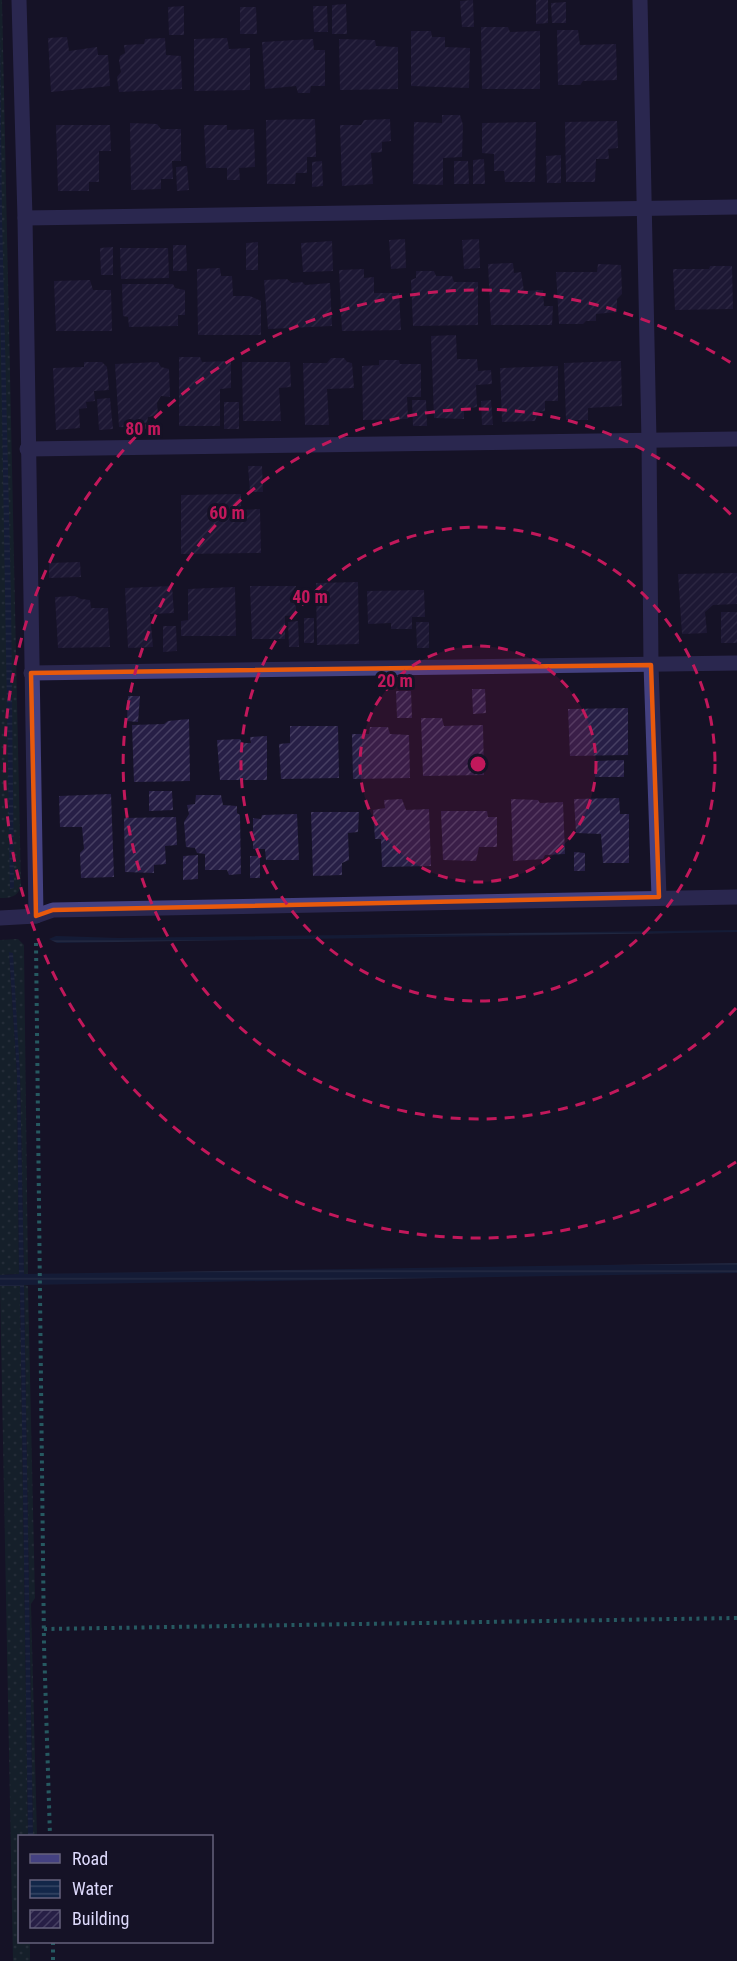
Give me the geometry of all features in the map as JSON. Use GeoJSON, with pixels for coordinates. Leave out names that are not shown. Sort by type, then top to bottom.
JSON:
{"type":"FeatureCollection","features":[{"type":"Feature","properties":{"kind":"street"},"geometry":{"type":"LineString","coordinates":[[19,0],[25,219],[36,916]]}},
{"type":"Feature","properties":{"kind":"street"},"geometry":{"type":"LineString","coordinates":[[640,0],[651,664],[659,897]]}},
{"type":"Feature","properties":{"kind":"street"},"geometry":{"type":"LineString","coordinates":[[25,219],[737,207]]}},
{"type":"Feature","properties":{"kind":"street"},"geometry":{"type":"LineString","coordinates":[[27,448],[737,439]]}},
{"type":"Feature","properties":{"kind":"street"},"geometry":{"type":"LineString","coordinates":[[31,673],[737,663]]}},
{"type":"Feature","properties":{"kind":"street"},"geometry":{"type":"LineString","coordinates":[[0,918],[36,916],[53,910],[737,897]]}},
{"type":"Feature","properties":{"kind":"path"},"geometry":{"type":"LineString","coordinates":[[36,916],[44,1629],[50,1835]]}},
{"type":"Feature","properties":{"kind":"path"},"geometry":{"type":"LineString","coordinates":[[44,1629],[737,1618]]}},
{"type":"Feature","properties":{"kind":"path"},"geometry":{"type":"LineString","coordinates":[[53,1943],[53,1961]]}},
{"type":"Feature","properties":{"kind":"highlighted area"},"geometry":{"type":"Polygon","coordinates":[[[651,665],[659,897],[53,910],[36,916],[31,673],[651,665]]]}},
{"type":"Feature","properties":{"kind":"green space"},"geometry":{"type":"Polygon","coordinates":[[[0,0],[2,0],[21,887],[17,893],[7,898],[0,898],[0,0]]]}},
{"type":"Feature","properties":{"kind":"green space"},"geometry":{"type":"Polygon","coordinates":[[[18,939],[24,945],[28,1274],[24,1274],[20,1074],[9,953],[17,1074],[19,1274],[0,1275],[0,940],[18,939]]]}},
{"type":"Feature","properties":{"kind":"green space"},"geometry":{"type":"Polygon","coordinates":[[[24,1285],[28,1286],[35,1598],[31,1604],[37,1835],[33,1835],[24,1285]]]}},
{"type":"Feature","properties":{"kind":"green space"},"geometry":{"type":"Polygon","coordinates":[[[0,1286],[20,1286],[28,1835],[18,1835],[18,1943],[30,1943],[30,1961],[13,1961],[0,1286]]]}},
{"type":"Feature","properties":{"kind":"water"},"geometry":{"type":"Polygon","coordinates":[[[0,25],[11,597],[14,888],[10,889],[0,294],[0,25]]]}},
{"type":"Feature","properties":{"kind":"water"},"geometry":{"type":"Polygon","coordinates":[[[737,930],[737,932],[57,943],[49,939],[56,936],[118,938],[737,930]]]}},
{"type":"Feature","properties":{"kind":"water"},"geometry":{"type":"Polygon","coordinates":[[[9,952],[13,953],[20,1074],[24,1274],[737,1263],[737,1273],[24,1285],[33,1835],[28,1835],[20,1286],[0,1286],[0,1275],[19,1274],[17,1074],[9,952]]]}},
{"type":"Feature","properties":{"kind":"building"},"geometry":{"type":"Polygon","coordinates":[[[473,0],[474,27],[462,27],[460,1],[473,0]]]}},
{"type":"Feature","properties":{"kind":"building"},"geometry":{"type":"Polygon","coordinates":[[[536,0],[548,0],[548,23],[536,24],[536,0]]]}},
{"type":"Feature","properties":{"kind":"building"},"geometry":{"type":"Polygon","coordinates":[[[566,2],[566,23],[552,23],[551,3],[566,2]]]}},
{"type":"Feature","properties":{"kind":"building"},"geometry":{"type":"Polygon","coordinates":[[[346,4],[347,34],[332,34],[332,5],[346,4]]]}},
{"type":"Feature","properties":{"kind":"building"},"geometry":{"type":"Polygon","coordinates":[[[184,6],[184,35],[169,35],[168,7],[184,6]]]}},
{"type":"Feature","properties":{"kind":"building"},"geometry":{"type":"Polygon","coordinates":[[[313,6],[327,6],[328,32],[314,32],[313,6]]]}},
{"type":"Feature","properties":{"kind":"building"},"geometry":{"type":"Polygon","coordinates":[[[240,7],[256,7],[257,34],[240,34],[240,7]]]}},
{"type":"Feature","properties":{"kind":"building"},"geometry":{"type":"Polygon","coordinates":[[[481,27],[508,27],[510,32],[540,31],[540,89],[482,89],[481,27]]]}},
{"type":"Feature","properties":{"kind":"building"},"geometry":{"type":"Polygon","coordinates":[[[557,30],[578,30],[580,45],[616,44],[617,80],[583,81],[580,85],[558,85],[557,30]]]}},
{"type":"Feature","properties":{"kind":"building"},"geometry":{"type":"Polygon","coordinates":[[[411,31],[431,31],[432,37],[445,37],[445,47],[470,48],[469,88],[411,86],[411,31]]]}},
{"type":"Feature","properties":{"kind":"building"},"geometry":{"type":"Polygon","coordinates":[[[67,37],[69,51],[97,47],[98,55],[108,55],[110,86],[51,92],[48,38],[67,37]]]}},
{"type":"Feature","properties":{"kind":"building"},"geometry":{"type":"Polygon","coordinates":[[[165,38],[166,55],[181,56],[182,89],[119,92],[117,77],[121,72],[119,61],[120,56],[125,53],[124,45],[144,44],[145,39],[165,38]]]}},
{"type":"Feature","properties":{"kind":"building"},"geometry":{"type":"Polygon","coordinates":[[[227,38],[229,49],[250,48],[250,90],[194,91],[194,39],[227,38]]]}},
{"type":"Feature","properties":{"kind":"building"},"geometry":{"type":"Polygon","coordinates":[[[313,39],[314,50],[325,50],[325,86],[311,86],[310,93],[298,93],[296,86],[265,89],[262,42],[313,39]]]}},
{"type":"Feature","properties":{"kind":"building"},"geometry":{"type":"Polygon","coordinates":[[[339,39],[375,40],[376,46],[398,47],[398,89],[340,90],[339,39]]]}},
{"type":"Feature","properties":{"kind":"building"},"geometry":{"type":"Polygon","coordinates":[[[442,115],[460,115],[463,125],[462,157],[443,158],[443,185],[413,184],[414,122],[442,123],[442,115]]]}},
{"type":"Feature","properties":{"kind":"building"},"geometry":{"type":"Polygon","coordinates":[[[315,119],[316,157],[307,157],[307,173],[296,173],[295,184],[267,184],[266,120],[315,119]]]}},
{"type":"Feature","properties":{"kind":"building"},"geometry":{"type":"Polygon","coordinates":[[[390,119],[391,141],[382,142],[382,152],[371,153],[373,184],[342,186],[340,125],[361,125],[364,120],[390,119]]]}},
{"type":"Feature","properties":{"kind":"building"},"geometry":{"type":"Polygon","coordinates":[[[617,121],[618,148],[608,149],[609,159],[596,159],[595,182],[566,182],[565,122],[617,121]]]}},
{"type":"Feature","properties":{"kind":"building"},"geometry":{"type":"Polygon","coordinates":[[[536,122],[535,182],[505,182],[504,171],[494,171],[494,154],[482,153],[482,123],[536,122]]]}},
{"type":"Feature","properties":{"kind":"building"},"geometry":{"type":"Polygon","coordinates":[[[130,123],[157,124],[161,129],[181,129],[181,161],[172,161],[173,179],[161,179],[161,189],[131,190],[130,123]]]}},
{"type":"Feature","properties":{"kind":"building"},"geometry":{"type":"Polygon","coordinates":[[[56,125],[110,125],[111,151],[99,151],[99,182],[89,182],[89,191],[58,191],[56,125]]]}},
{"type":"Feature","properties":{"kind":"building"},"geometry":{"type":"Polygon","coordinates":[[[204,125],[227,125],[227,130],[254,129],[255,167],[239,168],[240,180],[227,180],[227,168],[206,168],[204,125]]]}},
{"type":"Feature","properties":{"kind":"building"},"geometry":{"type":"Polygon","coordinates":[[[561,155],[561,183],[547,183],[546,156],[561,155]]]}},
{"type":"Feature","properties":{"kind":"building"},"geometry":{"type":"Polygon","coordinates":[[[484,159],[485,184],[473,184],[473,160],[484,159]]]}},
{"type":"Feature","properties":{"kind":"building"},"geometry":{"type":"Polygon","coordinates":[[[322,161],[323,186],[312,187],[312,162],[322,161]]]}},
{"type":"Feature","properties":{"kind":"building"},"geometry":{"type":"Polygon","coordinates":[[[454,161],[468,161],[469,184],[454,184],[454,161]]]}},
{"type":"Feature","properties":{"kind":"building"},"geometry":{"type":"Polygon","coordinates":[[[187,166],[189,190],[177,191],[176,167],[187,166]]]}},
{"type":"Feature","properties":{"kind":"building"},"geometry":{"type":"Polygon","coordinates":[[[405,239],[406,268],[391,269],[389,240],[405,239]]]}},
{"type":"Feature","properties":{"kind":"building"},"geometry":{"type":"Polygon","coordinates":[[[479,239],[480,268],[464,269],[462,240],[479,239]]]}},
{"type":"Feature","properties":{"kind":"building"},"geometry":{"type":"Polygon","coordinates":[[[332,241],[333,271],[303,272],[301,243],[332,241]]]}},
{"type":"Feature","properties":{"kind":"building"},"geometry":{"type":"Polygon","coordinates":[[[258,242],[258,270],[246,270],[246,243],[258,242]]]}},
{"type":"Feature","properties":{"kind":"building"},"geometry":{"type":"Polygon","coordinates":[[[173,245],[186,245],[187,271],[173,271],[173,245]]]}},
{"type":"Feature","properties":{"kind":"building"},"geometry":{"type":"Polygon","coordinates":[[[113,247],[113,275],[101,275],[100,248],[113,247]]]}},
{"type":"Feature","properties":{"kind":"building"},"geometry":{"type":"Polygon","coordinates":[[[120,248],[168,248],[169,278],[121,279],[120,248]]]}},
{"type":"Feature","properties":{"kind":"building"},"geometry":{"type":"Polygon","coordinates":[[[513,263],[514,273],[521,272],[524,291],[543,290],[544,306],[553,306],[552,325],[491,325],[488,264],[513,263]]]}},
{"type":"Feature","properties":{"kind":"building"},"geometry":{"type":"Polygon","coordinates":[[[598,264],[621,265],[622,294],[617,299],[617,312],[596,314],[596,321],[586,321],[583,324],[559,324],[556,272],[597,272],[598,264]]]}},
{"type":"Feature","properties":{"kind":"building"},"geometry":{"type":"Polygon","coordinates":[[[710,266],[732,266],[733,309],[675,310],[673,269],[709,269],[710,266]]]}},
{"type":"Feature","properties":{"kind":"building"},"geometry":{"type":"Polygon","coordinates":[[[220,268],[221,276],[232,276],[233,296],[250,296],[261,301],[261,335],[198,335],[197,269],[220,268]]]}},
{"type":"Feature","properties":{"kind":"building"},"geometry":{"type":"Polygon","coordinates":[[[364,269],[364,278],[374,277],[374,293],[399,293],[401,330],[342,331],[339,270],[364,269]]]}},
{"type":"Feature","properties":{"kind":"building"},"geometry":{"type":"Polygon","coordinates":[[[416,271],[434,271],[436,276],[452,276],[454,282],[478,282],[478,325],[413,326],[411,280],[416,278],[416,271]]]}},
{"type":"Feature","properties":{"kind":"building"},"geometry":{"type":"Polygon","coordinates":[[[287,279],[292,283],[302,282],[305,285],[330,283],[332,326],[268,329],[264,280],[287,279]]]}},
{"type":"Feature","properties":{"kind":"building"},"geometry":{"type":"Polygon","coordinates":[[[90,280],[93,290],[111,290],[112,331],[56,331],[54,281],[90,280]]]}},
{"type":"Feature","properties":{"kind":"building"},"geometry":{"type":"Polygon","coordinates":[[[122,284],[173,284],[175,288],[185,290],[185,315],[178,315],[178,326],[129,327],[128,317],[123,316],[122,284]]]}},
{"type":"Feature","properties":{"kind":"building"},"geometry":{"type":"Polygon","coordinates":[[[456,335],[457,359],[477,359],[478,371],[491,370],[492,384],[476,385],[477,407],[464,409],[464,419],[434,418],[431,336],[456,335]]]}},
{"type":"Feature","properties":{"kind":"building"},"geometry":{"type":"Polygon","coordinates":[[[179,357],[200,357],[202,362],[231,361],[231,388],[220,389],[220,426],[179,426],[179,357]]]}},
{"type":"Feature","properties":{"kind":"building"},"geometry":{"type":"Polygon","coordinates":[[[331,358],[344,358],[347,362],[352,363],[354,388],[327,389],[329,425],[305,425],[303,363],[327,363],[331,358]]]}},
{"type":"Feature","properties":{"kind":"building"},"geometry":{"type":"Polygon","coordinates":[[[379,360],[399,360],[400,364],[421,364],[421,397],[407,397],[408,419],[363,420],[362,366],[379,365],[379,360]]]}},
{"type":"Feature","properties":{"kind":"building"},"geometry":{"type":"Polygon","coordinates":[[[621,361],[622,406],[588,408],[588,420],[566,420],[564,363],[621,361]]]}},
{"type":"Feature","properties":{"kind":"building"},"geometry":{"type":"Polygon","coordinates":[[[84,362],[102,362],[107,367],[109,390],[94,391],[95,401],[86,402],[87,408],[79,409],[80,428],[56,430],[53,368],[84,367],[84,362]]]}},
{"type":"Feature","properties":{"kind":"building"},"geometry":{"type":"Polygon","coordinates":[[[158,362],[161,367],[169,369],[170,397],[161,396],[157,403],[158,415],[148,417],[146,428],[119,427],[115,364],[158,362]]]}},
{"type":"Feature","properties":{"kind":"building"},"geometry":{"type":"Polygon","coordinates":[[[242,362],[290,362],[291,387],[279,388],[281,421],[243,421],[242,362]]]}},
{"type":"Feature","properties":{"kind":"building"},"geometry":{"type":"Polygon","coordinates":[[[558,366],[558,401],[545,401],[545,411],[538,412],[535,421],[502,422],[500,368],[558,366]]]}},
{"type":"Feature","properties":{"kind":"building"},"geometry":{"type":"Polygon","coordinates":[[[110,398],[113,429],[99,430],[97,399],[110,398]]]}},
{"type":"Feature","properties":{"kind":"building"},"geometry":{"type":"Polygon","coordinates":[[[412,400],[426,400],[427,426],[413,426],[412,400]]]}},
{"type":"Feature","properties":{"kind":"building"},"geometry":{"type":"Polygon","coordinates":[[[491,400],[493,425],[482,425],[481,401],[491,400]]]}},
{"type":"Feature","properties":{"kind":"building"},"geometry":{"type":"Polygon","coordinates":[[[224,402],[239,402],[239,429],[224,429],[224,402]]]}},
{"type":"Feature","properties":{"kind":"building"},"geometry":{"type":"Polygon","coordinates":[[[248,466],[262,466],[263,492],[250,492],[248,466]]]}},
{"type":"Feature","properties":{"kind":"building"},"geometry":{"type":"Polygon","coordinates":[[[241,494],[241,510],[260,509],[261,553],[181,554],[181,495],[241,494]]]}},
{"type":"Feature","properties":{"kind":"building"},"geometry":{"type":"Polygon","coordinates":[[[80,562],[81,577],[49,578],[49,563],[80,562]]]}},
{"type":"Feature","properties":{"kind":"building"},"geometry":{"type":"Polygon","coordinates":[[[737,573],[737,604],[713,605],[705,612],[707,633],[682,634],[678,574],[737,573]]]}},
{"type":"Feature","properties":{"kind":"building"},"geometry":{"type":"Polygon","coordinates":[[[358,582],[359,644],[317,645],[316,583],[358,582]]]}},
{"type":"Feature","properties":{"kind":"building"},"geometry":{"type":"Polygon","coordinates":[[[172,586],[174,613],[150,614],[153,647],[128,648],[125,588],[172,586]]]}},
{"type":"Feature","properties":{"kind":"building"},"geometry":{"type":"Polygon","coordinates":[[[250,586],[296,586],[296,615],[285,616],[285,639],[252,639],[250,586]]]}},
{"type":"Feature","properties":{"kind":"building"},"geometry":{"type":"Polygon","coordinates":[[[235,587],[236,636],[181,636],[181,621],[188,620],[188,589],[235,587]]]}},
{"type":"Feature","properties":{"kind":"building"},"geometry":{"type":"Polygon","coordinates":[[[424,590],[425,617],[412,617],[412,629],[391,629],[391,623],[368,624],[367,591],[424,590]]]}},
{"type":"Feature","properties":{"kind":"building"},"geometry":{"type":"Polygon","coordinates":[[[75,596],[90,600],[91,608],[108,608],[110,647],[58,648],[55,597],[75,596]]]}},
{"type":"Feature","properties":{"kind":"building"},"geometry":{"type":"Polygon","coordinates":[[[721,612],[737,612],[737,643],[721,643],[721,612]]]}},
{"type":"Feature","properties":{"kind":"building"},"geometry":{"type":"Polygon","coordinates":[[[304,618],[314,618],[314,643],[304,643],[304,618]]]}},
{"type":"Feature","properties":{"kind":"building"},"geometry":{"type":"Polygon","coordinates":[[[298,621],[299,647],[289,647],[288,622],[298,621]]]}},
{"type":"Feature","properties":{"kind":"building"},"geometry":{"type":"Polygon","coordinates":[[[416,622],[429,622],[429,648],[417,648],[416,622]]]}},
{"type":"Feature","properties":{"kind":"building"},"geometry":{"type":"Polygon","coordinates":[[[163,626],[176,626],[177,651],[163,652],[163,626]]]}},
{"type":"Feature","properties":{"kind":"building"},"geometry":{"type":"Polygon","coordinates":[[[472,689],[485,689],[486,713],[473,714],[472,689]]]}},
{"type":"Feature","properties":{"kind":"building"},"geometry":{"type":"Polygon","coordinates":[[[396,691],[411,691],[412,718],[397,718],[396,691]]]}},
{"type":"Feature","properties":{"kind":"building"},"geometry":{"type":"Polygon","coordinates":[[[128,696],[140,696],[138,722],[127,721],[128,696]]]}},
{"type":"Feature","properties":{"kind":"building"},"geometry":{"type":"Polygon","coordinates":[[[628,708],[628,755],[570,756],[568,709],[628,708]]]}},
{"type":"Feature","properties":{"kind":"building"},"geometry":{"type":"Polygon","coordinates":[[[421,718],[442,718],[444,726],[483,725],[484,775],[423,776],[421,718]]]}},
{"type":"Feature","properties":{"kind":"building"},"geometry":{"type":"Polygon","coordinates":[[[189,719],[190,781],[134,782],[132,725],[164,724],[168,721],[189,719]]]}},
{"type":"Feature","properties":{"kind":"building"},"geometry":{"type":"Polygon","coordinates":[[[290,726],[338,726],[339,778],[281,779],[279,744],[290,743],[290,726]]]}},
{"type":"Feature","properties":{"kind":"building"},"geometry":{"type":"Polygon","coordinates":[[[370,727],[388,727],[390,734],[409,735],[410,778],[353,779],[352,734],[369,734],[370,727]]]}},
{"type":"Feature","properties":{"kind":"building"},"geometry":{"type":"Polygon","coordinates":[[[267,736],[267,780],[220,780],[217,740],[240,739],[242,743],[251,743],[250,737],[267,736]]]}},
{"type":"Feature","properties":{"kind":"building"},"geometry":{"type":"Polygon","coordinates":[[[624,760],[624,777],[595,777],[595,761],[624,760]]]}},
{"type":"Feature","properties":{"kind":"building"},"geometry":{"type":"Polygon","coordinates":[[[149,791],[172,791],[173,810],[149,811],[149,791]]]}},
{"type":"Feature","properties":{"kind":"building"},"geometry":{"type":"Polygon","coordinates":[[[111,794],[114,877],[81,878],[80,853],[84,849],[82,827],[60,827],[59,796],[111,794]]]}},
{"type":"Feature","properties":{"kind":"building"},"geometry":{"type":"Polygon","coordinates":[[[196,795],[221,795],[223,805],[237,806],[237,813],[240,815],[241,874],[229,875],[227,870],[205,870],[205,854],[197,853],[195,848],[186,847],[184,822],[189,814],[187,805],[195,804],[196,795]]]}},
{"type":"Feature","properties":{"kind":"building"},"geometry":{"type":"Polygon","coordinates":[[[619,798],[620,814],[629,814],[629,863],[603,863],[601,834],[576,833],[574,799],[619,798]]]}},
{"type":"Feature","properties":{"kind":"building"},"geometry":{"type":"Polygon","coordinates":[[[402,799],[406,810],[429,809],[431,866],[382,867],[381,839],[375,839],[373,810],[385,808],[384,800],[402,799]]]}},
{"type":"Feature","properties":{"kind":"building"},"geometry":{"type":"Polygon","coordinates":[[[511,799],[538,800],[540,803],[563,802],[565,854],[545,855],[543,859],[513,861],[511,799]]]}},
{"type":"Feature","properties":{"kind":"building"},"geometry":{"type":"Polygon","coordinates":[[[441,811],[487,811],[488,817],[497,817],[497,847],[479,847],[476,861],[443,860],[441,811]]]}},
{"type":"Feature","properties":{"kind":"building"},"geometry":{"type":"Polygon","coordinates":[[[311,812],[359,812],[358,832],[348,833],[349,860],[342,863],[342,875],[313,876],[311,812]]]}},
{"type":"Feature","properties":{"kind":"building"},"geometry":{"type":"Polygon","coordinates":[[[297,814],[299,860],[266,860],[265,849],[253,849],[253,818],[261,819],[262,815],[297,814]]]}},
{"type":"Feature","properties":{"kind":"building"},"geometry":{"type":"Polygon","coordinates":[[[176,817],[177,845],[165,846],[166,864],[154,865],[154,873],[125,872],[124,818],[176,817]]]}},
{"type":"Feature","properties":{"kind":"building"},"geometry":{"type":"Polygon","coordinates":[[[574,852],[585,853],[585,871],[574,871],[574,852]]]}},
{"type":"Feature","properties":{"kind":"building"},"geometry":{"type":"Polygon","coordinates":[[[198,855],[198,879],[183,880],[183,856],[198,855]]]}},
{"type":"Feature","properties":{"kind":"building"},"geometry":{"type":"Polygon","coordinates":[[[250,856],[260,856],[260,878],[250,878],[250,856]]]}}]}
